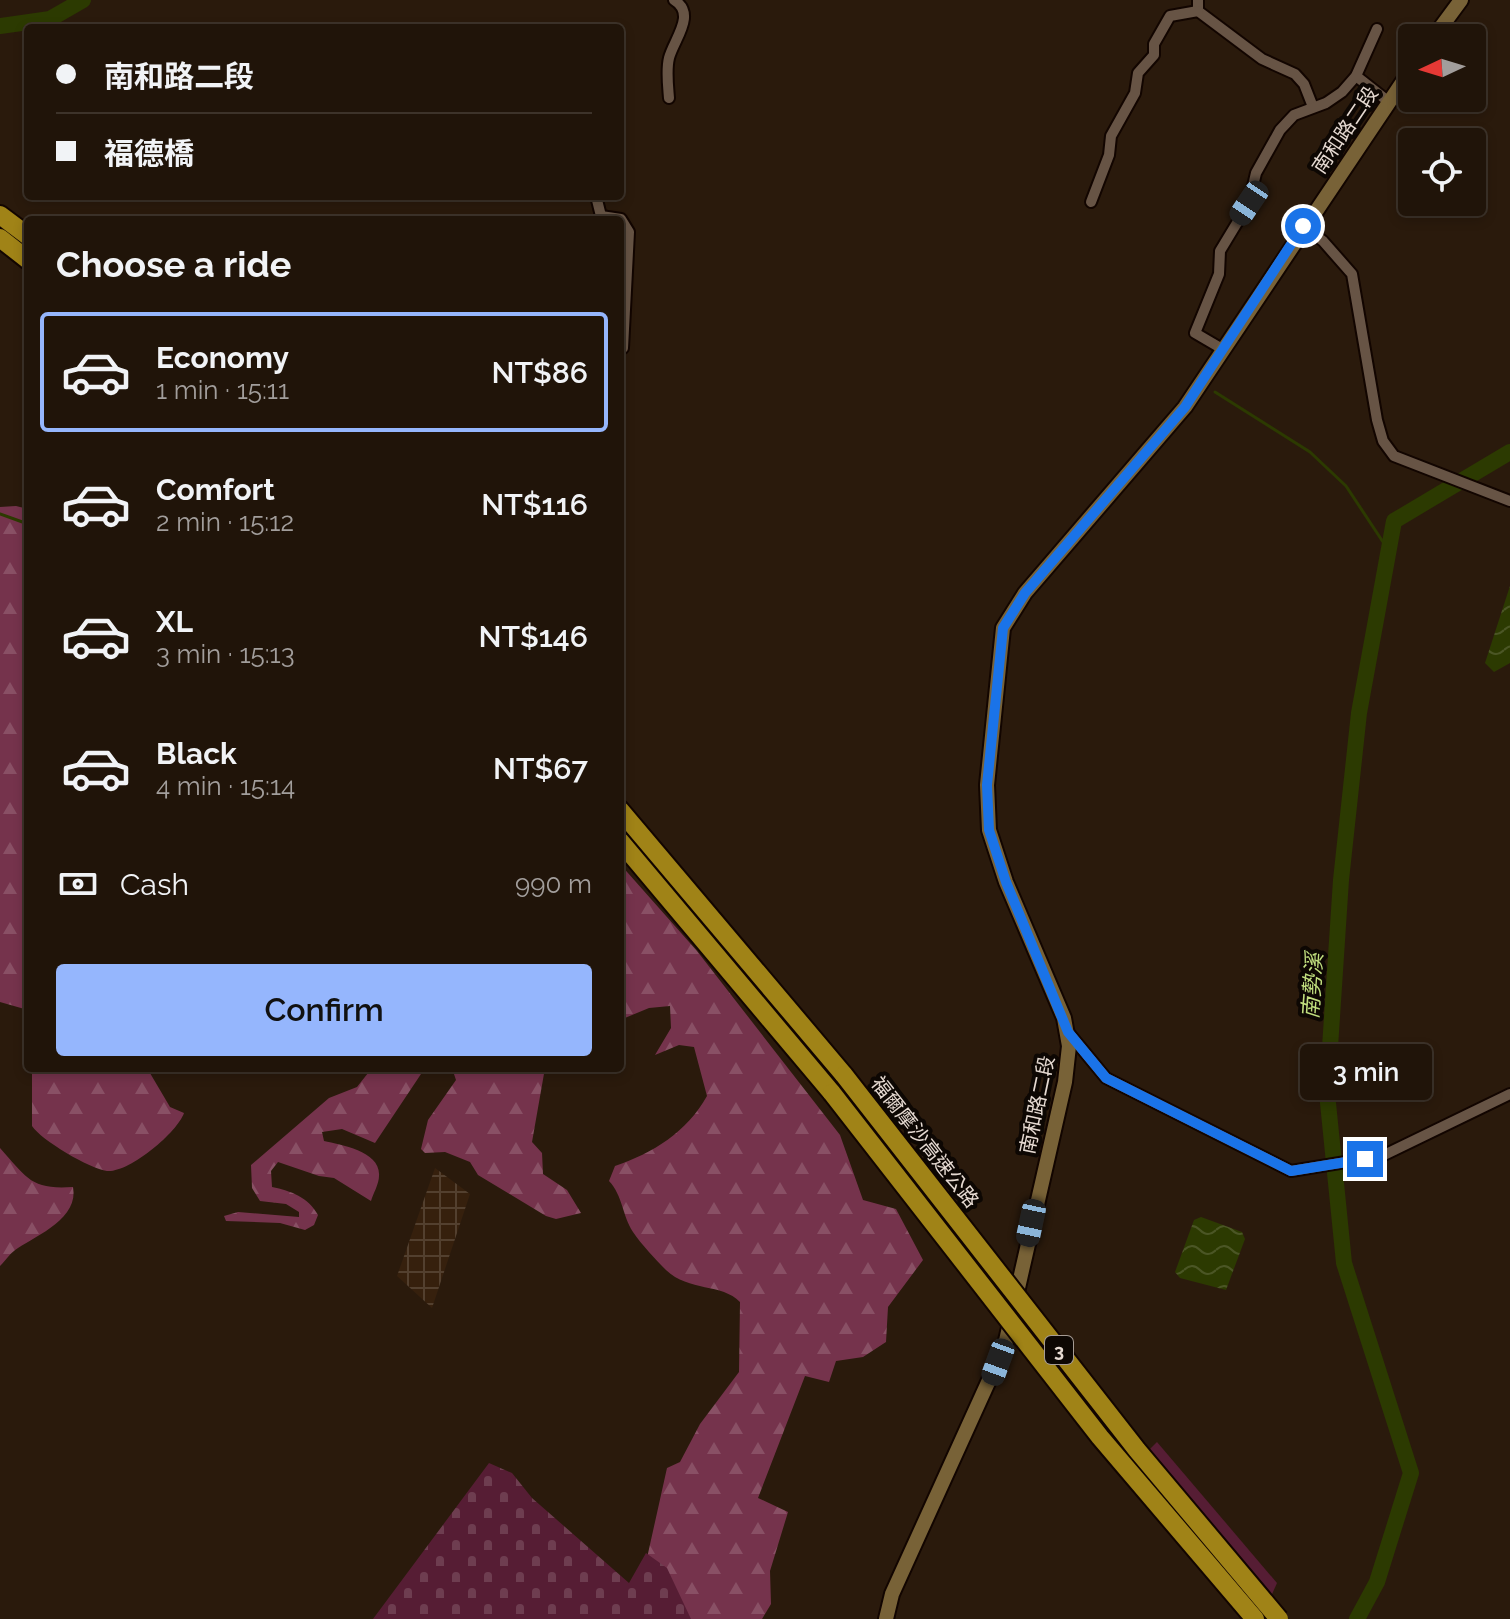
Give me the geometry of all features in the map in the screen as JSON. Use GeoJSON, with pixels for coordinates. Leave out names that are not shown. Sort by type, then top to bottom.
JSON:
{"type":"FeatureCollection","features":[{"type":"Feature","properties":{"kind":"highway"},"geometry":{"type":"LineString","coordinates":[[0,215],[24,233]]}},
{"type":"Feature","properties":{"kind":"highway"},"geometry":{"type":"LineString","coordinates":[[0,238],[24,257]]}},
{"type":"Feature","properties":{"kind":"highway","name":"福爾摩沙高速公路"},"geometry":{"type":"LineString","coordinates":[[624,815],[844,1075],[1137,1450],[1279,1619]]}},
{"type":"Feature","properties":{"kind":"highway","name":"3"},"geometry":{"type":"LineString","coordinates":[[624,846],[832,1093],[1100,1437],[1255,1619]]}},
{"type":"Feature","properties":{"kind":"main road"},"geometry":{"type":"LineString","coordinates":[[1443,24],[1461,0]]}},
{"type":"Feature","properties":{"kind":"main road","name":"南和路二段"},"geometry":{"type":"LineString","coordinates":[[886,1619],[892,1594],[1005,1345],[1065,1082],[1068,1032],[1006,882],[989,830],[987,785],[999,648],[1014,608],[1162,436],[1224,350],[1303,226],[1398,88]]}},
{"type":"Feature","properties":{"kind":"street"},"geometry":{"type":"LineString","coordinates":[[669,98],[668,61],[685,19],[681,5],[674,0]]}},
{"type":"Feature","properties":{"kind":"street"},"geometry":{"type":"LineString","coordinates":[[1091,202],[1109,155],[1111,136],[1135,93],[1138,73],[1154,55],[1154,44],[1170,16],[1198,5],[1262,59],[1295,74],[1304,84],[1313,107]]}},
{"type":"Feature","properties":{"kind":"street"},"geometry":{"type":"LineString","coordinates":[[1224,350],[1195,333],[1219,274],[1220,251],[1249,203],[1256,173],[1280,130],[1294,115],[1326,103],[1356,76],[1377,29]]}},
{"type":"Feature","properties":{"kind":"street"},"geometry":{"type":"LineString","coordinates":[[1356,76],[1392,97]]}},
{"type":"Feature","properties":{"kind":"street"},"geometry":{"type":"LineString","coordinates":[[597,200],[601,216]]}},
{"type":"Feature","properties":{"kind":"street"},"geometry":{"type":"LineString","coordinates":[[624,224],[629,232],[624,329]]}},
{"type":"Feature","properties":{"kind":"street"},"geometry":{"type":"LineString","coordinates":[[1303,226],[1323,241],[1352,274],[1383,441],[1394,456],[1510,501]]}},
{"type":"Feature","properties":{"kind":"street"},"geometry":{"type":"LineString","coordinates":[[1068,1032],[1106,1078],[1291,1171],[1382,1156],[1510,1094]]}},
{"type":"Feature","properties":{"kind":"shaded area"},"geometry":{"type":"Polygon","coordinates":[[[435,1168],[470,1194],[432,1308],[397,1276],[435,1168]]]}},
{"type":"Feature","properties":{"kind":"green space"},"geometry":{"type":"Polygon","coordinates":[[[0,507],[24,508],[24,1009],[0,1002],[0,507]]]}},
{"type":"Feature","properties":{"kind":"green space"},"geometry":{"type":"Polygon","coordinates":[[[624,869],[697,951],[840,1135],[863,1200],[896,1209],[923,1260],[888,1307],[886,1342],[863,1357],[836,1361],[829,1382],[805,1376],[758,1498],[788,1512],[770,1571],[771,1604],[762,1619],[657,1619],[647,1558],[667,1468],[680,1462],[700,1424],[739,1372],[740,1302],[724,1292],[685,1282],[666,1270],[633,1232],[609,1181],[615,1166],[656,1148],[679,1131],[707,1096],[694,1047],[679,1045],[655,1055],[671,1028],[670,1006],[649,1008],[624,1018],[624,869]]]}},
{"type":"Feature","properties":{"kind":"green space"},"geometry":{"type":"Polygon","coordinates":[[[32,1072],[149,1072],[170,1107],[184,1113],[172,1131],[151,1150],[127,1166],[107,1171],[78,1160],[55,1146],[32,1126],[32,1072]]]}},
{"type":"Feature","properties":{"kind":"green space"},"geometry":{"type":"Polygon","coordinates":[[[369,1072],[422,1072],[375,1143],[342,1129],[322,1132],[324,1141],[359,1151],[374,1161],[379,1176],[371,1201],[334,1178],[278,1162],[271,1171],[272,1187],[304,1199],[318,1215],[314,1225],[305,1230],[280,1223],[226,1221],[224,1216],[238,1212],[299,1217],[299,1212],[286,1204],[260,1201],[252,1188],[251,1165],[329,1098],[357,1087],[369,1072]]]}},
{"type":"Feature","properties":{"kind":"green space"},"geometry":{"type":"Polygon","coordinates":[[[453,1072],[544,1072],[532,1142],[542,1153],[543,1174],[567,1190],[581,1213],[556,1219],[546,1216],[478,1175],[470,1162],[445,1152],[425,1153],[421,1149],[428,1120],[456,1080],[453,1072]]]}},
{"type":"Feature","properties":{"kind":"green space"},"geometry":{"type":"Polygon","coordinates":[[[0,1148],[31,1180],[48,1186],[73,1187],[73,1198],[64,1216],[15,1250],[0,1266],[0,1148]]]}},
{"type":"Feature","properties":{"kind":"green space"},"geometry":{"type":"Polygon","coordinates":[[[1157,1442],[1277,1583],[1261,1619],[1124,1475],[1157,1442]]]}},
{"type":"Feature","properties":{"kind":"green space"},"geometry":{"type":"Polygon","coordinates":[[[489,1463],[512,1473],[532,1498],[629,1583],[646,1553],[667,1568],[691,1619],[373,1619],[489,1463]]]}},
{"type":"Feature","properties":{"kind":"water"},"geometry":{"type":"Polygon","coordinates":[[[1510,586],[1510,663],[1494,672],[1485,663],[1510,586]]]}},
{"type":"Feature","properties":{"kind":"water"},"geometry":{"type":"Polygon","coordinates":[[[1201,1217],[1242,1232],[1245,1239],[1226,1290],[1180,1278],[1175,1272],[1194,1220],[1201,1217]]]}},
{"type":"Feature","properties":{"kind":"waterway"},"geometry":{"type":"LineString","coordinates":[[0,26],[50,19],[83,0]]}},
{"type":"Feature","properties":{"kind":"waterway"},"geometry":{"type":"LineString","coordinates":[[1215,392],[1310,452],[1346,486],[1389,551]]}},
{"type":"Feature","properties":{"kind":"waterway","name":"南勢溪"},"geometry":{"type":"LineString","coordinates":[[1357,1619],[1377,1582],[1411,1473],[1344,1263],[1327,1093],[1341,880],[1359,713],[1394,521],[1510,452]]}},
{"type":"Feature","properties":{"kind":"waterway"},"geometry":{"type":"LineString","coordinates":[[0,514],[24,523]]}},
{"type":"Feature","properties":{"kind":"route"},"geometry":{"type":"LineString","coordinates":[[1303,226],[1185,407],[1025,593],[1003,628],[987,785],[989,830],[1006,882],[1068,1032],[1106,1078],[1291,1171],[1365,1159]]}}]}
